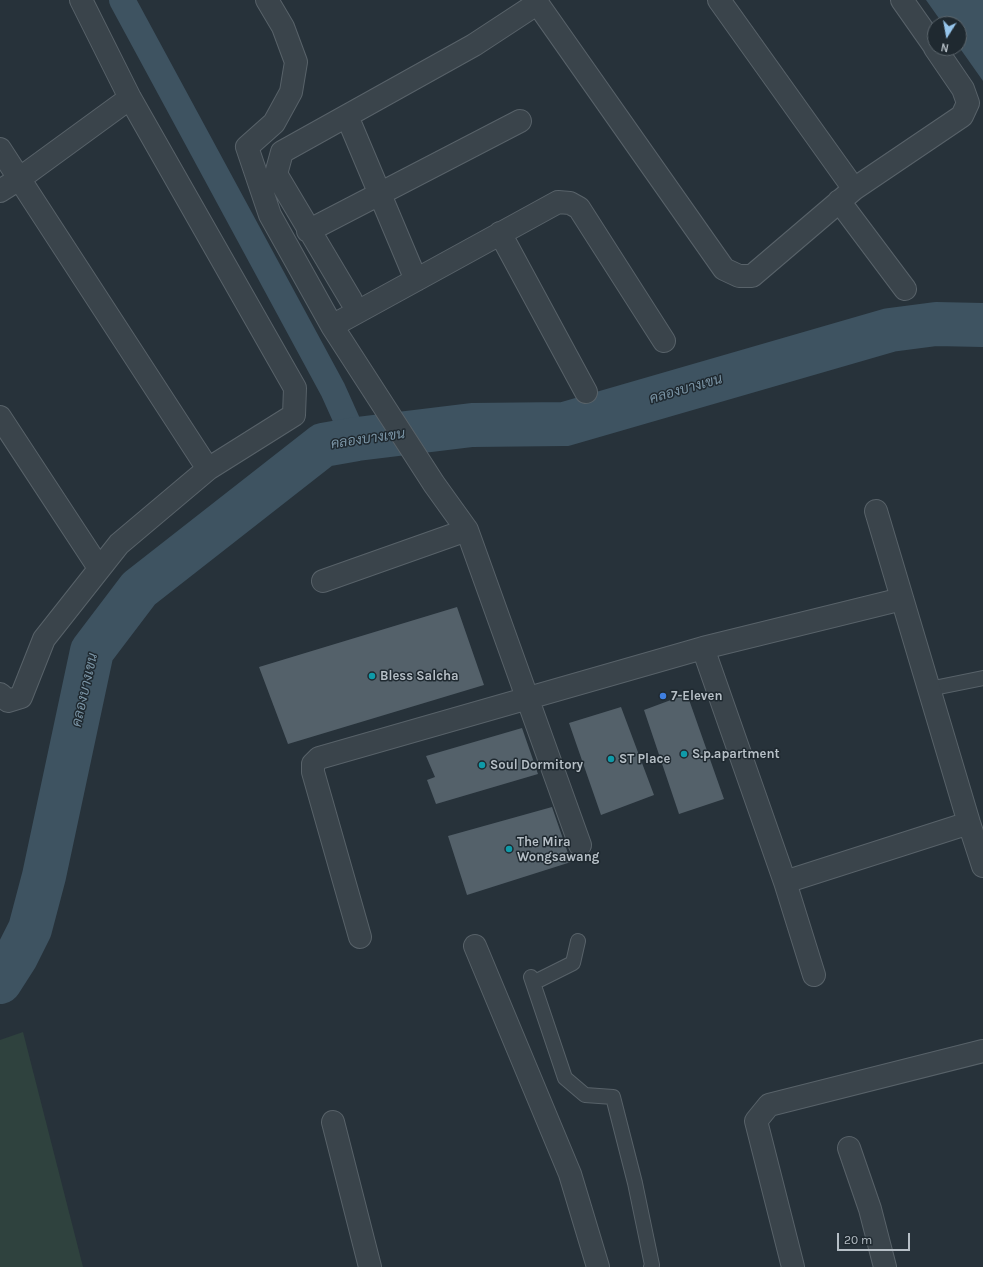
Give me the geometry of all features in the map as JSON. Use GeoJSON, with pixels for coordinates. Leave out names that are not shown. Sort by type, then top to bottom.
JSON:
{"type":"FeatureCollection","features":[{"type":"Feature","properties":{"kind":"street"},"geometry":{"type":"LineString","coordinates":[[0,694],[8,701],[21,697],[44,639],[99,568],[120,544],[208,469],[294,415],[295,388],[130,98],[81,0]]}},
{"type":"Feature","properties":{"kind":"street"},"geometry":{"type":"LineString","coordinates":[[267,0],[283,27],[296,62],[291,92],[274,123],[247,147],[247,152],[270,215],[332,326],[434,484],[467,530],[580,845]]}},
{"type":"Feature","properties":{"kind":"street"},"geometry":{"type":"LineString","coordinates":[[719,0],[846,195],[905,289]]}},
{"type":"Feature","properties":{"kind":"street"},"geometry":{"type":"LineString","coordinates":[[902,0],[927,36]]}},
{"type":"Feature","properties":{"kind":"street"},"geometry":{"type":"LineString","coordinates":[[351,300],[308,231],[276,174],[279,158],[282,152],[474,45],[536,2],[724,269],[739,276],[752,276],[846,195],[962,116],[968,103],[963,89],[940,56]]}},
{"type":"Feature","properties":{"kind":"street"},"geometry":{"type":"LineString","coordinates":[[0,191],[19,179],[130,98]]}},
{"type":"Feature","properties":{"kind":"street"},"geometry":{"type":"LineString","coordinates":[[347,116],[416,280]]}},
{"type":"Feature","properties":{"kind":"street"},"geometry":{"type":"LineString","coordinates":[[308,231],[520,121]]}},
{"type":"Feature","properties":{"kind":"street"},"geometry":{"type":"LineString","coordinates":[[0,149],[208,469]]}},
{"type":"Feature","properties":{"kind":"street"},"geometry":{"type":"LineString","coordinates":[[332,326],[558,202],[570,203],[579,208],[664,341]]}},
{"type":"Feature","properties":{"kind":"street"},"geometry":{"type":"LineString","coordinates":[[500,233],[586,392]]}},
{"type":"Feature","properties":{"kind":"street"},"geometry":{"type":"LineString","coordinates":[[0,417],[99,568]]}},
{"type":"Feature","properties":{"kind":"street"},"geometry":{"type":"LineString","coordinates":[[876,511],[983,866]]}},
{"type":"Feature","properties":{"kind":"street"},"geometry":{"type":"LineString","coordinates":[[323,581],[467,530]]}},
{"type":"Feature","properties":{"kind":"street"},"geometry":{"type":"LineString","coordinates":[[360,938],[313,772],[313,764],[319,758],[703,648],[902,599]]}},
{"type":"Feature","properties":{"kind":"street"},"geometry":{"type":"LineString","coordinates":[[703,648],[785,882],[814,976]]}},
{"type":"Feature","properties":{"kind":"street"},"geometry":{"type":"LineString","coordinates":[[785,882],[969,823]]}},
{"type":"Feature","properties":{"kind":"street"},"geometry":{"type":"LineString","coordinates":[[475,946],[570,1174],[598,1267]]}},
{"type":"Feature","properties":{"kind":"street"},"geometry":{"type":"LineString","coordinates":[[792,1267],[756,1121],[769,1105],[983,1051]]}},
{"type":"Feature","properties":{"kind":"street"},"geometry":{"type":"LineString","coordinates":[[334,1122],[370,1267]]}},
{"type":"Feature","properties":{"kind":"street"},"geometry":{"type":"LineString","coordinates":[[849,1148],[870,1209],[885,1267]]}},
{"type":"Feature","properties":{"kind":"lane"},"geometry":{"type":"LineString","coordinates":[[929,690],[983,678]]}},
{"type":"Feature","properties":{"kind":"lane"},"geometry":{"type":"LineString","coordinates":[[578,941],[573,963],[532,980],[565,1078],[585,1095],[613,1097],[635,1183],[652,1265],[651,1267]]}},
{"type":"Feature","properties":{"kind":"green space"},"geometry":{"type":"Polygon","coordinates":[[[23,1032],[83,1267],[0,1267],[0,1040],[23,1032]]]}},
{"type":"Feature","properties":{"kind":"water"},"geometry":{"type":"Polygon","coordinates":[[[926,0],[983,0],[983,81],[965,56],[967,56],[967,16],[937,16],[926,0]]]}},
{"type":"Feature","properties":{"kind":"building","name":"Bless Salcha"},"geometry":{"type":"Polygon","coordinates":[[[457,607],[484,685],[288,744],[259,667],[457,607]]]}},
{"type":"Feature","properties":{"kind":"building","name":"S.p.apartment"},"geometry":{"type":"Polygon","coordinates":[[[687,694],[724,799],[679,814],[644,710],[687,694]]]}},
{"type":"Feature","properties":{"kind":"building","name":"ST Place"},"geometry":{"type":"Polygon","coordinates":[[[621,707],[654,795],[601,815],[569,723],[621,707]]]}},
{"type":"Feature","properties":{"kind":"building","name":"Soul Dormitory"},"geometry":{"type":"Polygon","coordinates":[[[522,728],[538,774],[436,804],[427,780],[435,777],[426,756],[522,728]]]}},
{"type":"Feature","properties":{"kind":"building","name":"The Mira Wongsawang"},"geometry":{"type":"Polygon","coordinates":[[[552,807],[571,862],[467,895],[448,836],[552,807]]]}},
{"type":"Feature","properties":{"kind":"waterway"},"geometry":{"type":"LineString","coordinates":[[122,0],[333,390],[355,439]]}},
{"type":"Feature","properties":{"kind":"waterway","name":"คลองบางเขน"},"geometry":{"type":"LineString","coordinates":[[0,982],[16,957],[30,929],[44,876],[92,651],[139,589],[323,445],[357,439],[472,425],[565,424],[890,330],[936,324],[983,325]]}},
{"type":"Feature","properties":{"kind":"place","name":"Bless Salcha"},"geometry":{"type":"Point","coordinates":[372,676]}},
{"type":"Feature","properties":{"kind":"place","name":"7-Eleven"},"geometry":{"type":"Point","coordinates":[663,696]}},
{"type":"Feature","properties":{"kind":"place","name":"S.p.apartment"},"geometry":{"type":"Point","coordinates":[684,754]}},
{"type":"Feature","properties":{"kind":"place","name":"ST Place"},"geometry":{"type":"Point","coordinates":[611,759]}},
{"type":"Feature","properties":{"kind":"place","name":"Soul Dormitory"},"geometry":{"type":"Point","coordinates":[482,765]}},
{"type":"Feature","properties":{"kind":"place","name":"The Mira Wongsawang"},"geometry":{"type":"Point","coordinates":[509,849]}}]}
